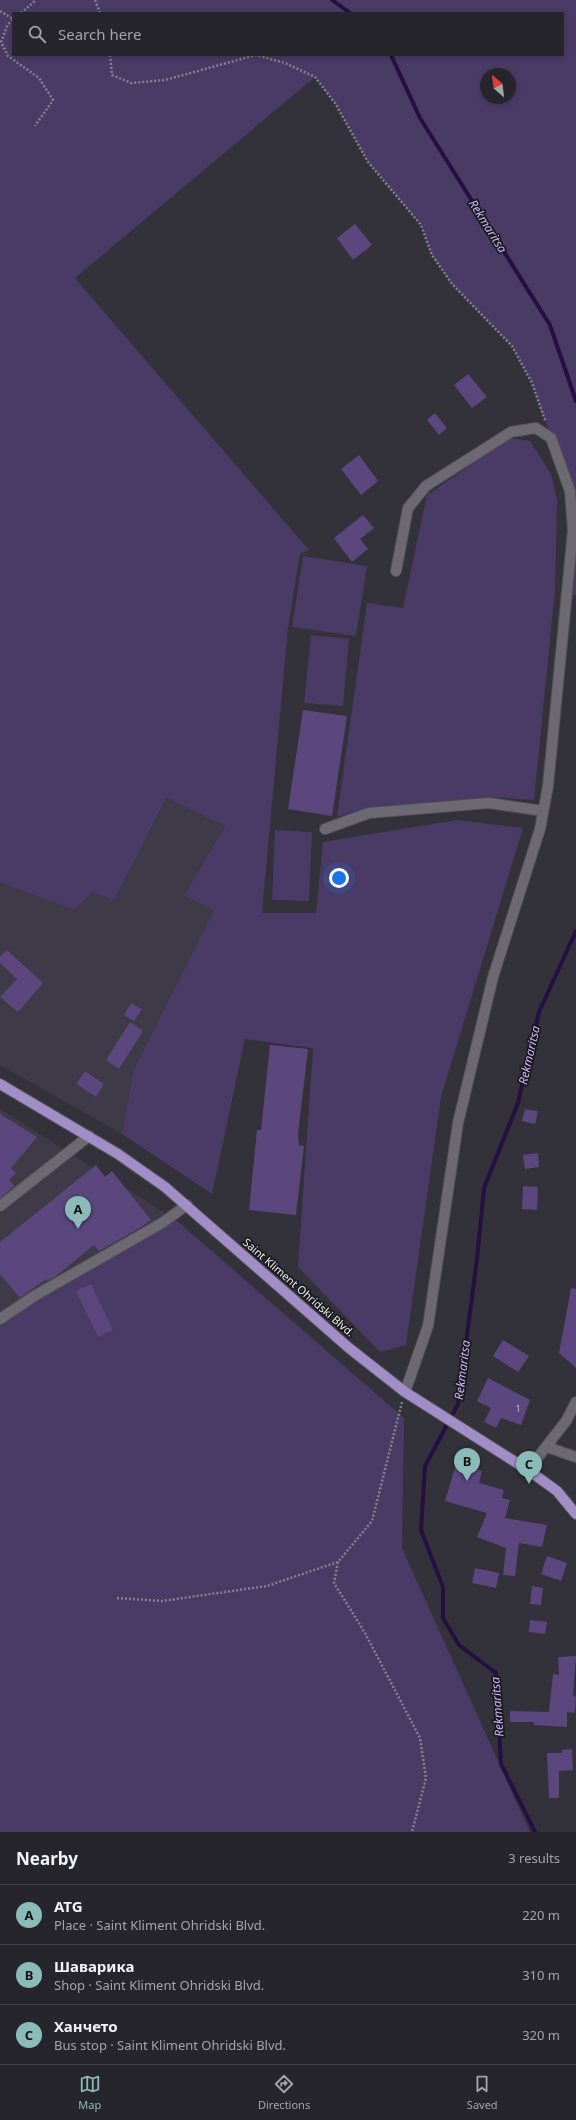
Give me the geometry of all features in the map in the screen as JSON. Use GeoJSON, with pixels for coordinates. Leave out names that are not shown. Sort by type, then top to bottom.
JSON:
{"type":"FeatureCollection","features":[{"type":"Feature","properties":{"kind":"main road","name":"Saint Kliment Ohridski Blvd."},"geometry":{"type":"LineString","coordinates":[[0,1084],[89,1136],[143,1170],[187,1204],[349,1348],[415,1399],[528,1470],[557,1491],[576,1514]]}},
{"type":"Feature","properties":{"kind":"street"},"geometry":{"type":"LineString","coordinates":[[396,572],[408,508],[426,486],[511,432],[536,428],[551,438],[570,492],[573,530],[548,786],[540,829],[493,977],[460,1115],[428,1326],[405,1392]]}},
{"type":"Feature","properties":{"kind":"street"},"geometry":{"type":"LineString","coordinates":[[326,830],[369,813],[489,803],[543,811]]}},
{"type":"Feature","properties":{"kind":"street"},"geometry":{"type":"LineString","coordinates":[[0,1206],[89,1136]]}},
{"type":"Feature","properties":{"kind":"street"},"geometry":{"type":"LineString","coordinates":[[0,1319],[36,1295],[162,1223],[187,1204]]}},
{"type":"Feature","properties":{"kind":"street"},"geometry":{"type":"LineString","coordinates":[[528,1470],[566,1421],[576,1402]]}},
{"type":"Feature","properties":{"kind":"street"},"geometry":{"type":"LineString","coordinates":[[547,1447],[576,1457]]}},
{"type":"Feature","properties":{"kind":"path"},"geometry":{"type":"LineString","coordinates":[[22,12],[36,0]]}},
{"type":"Feature","properties":{"kind":"path"},"geometry":{"type":"LineString","coordinates":[[95,0],[100,12]]}},
{"type":"Feature","properties":{"kind":"path"},"geometry":{"type":"LineString","coordinates":[[0,11],[12,18]]}},
{"type":"Feature","properties":{"kind":"path"},"geometry":{"type":"LineString","coordinates":[[12,20],[8,24],[1,42],[8,56],[40,78],[53,100],[35,126]]}},
{"type":"Feature","properties":{"kind":"path"},"geometry":{"type":"LineString","coordinates":[[110,56],[112,75],[131,83],[166,80],[252,56]]}},
{"type":"Feature","properties":{"kind":"path"},"geometry":{"type":"LineString","coordinates":[[259,56],[285,64],[315,77],[335,103],[368,162],[421,225],[432,255],[452,284],[512,346],[532,383],[551,438]]}},
{"type":"Feature","properties":{"kind":"path"},"geometry":{"type":"LineString","coordinates":[[405,1392],[372,1521],[338,1562],[334,1583],[365,1633],[420,1738],[426,1778],[412,1832]]}},
{"type":"Feature","properties":{"kind":"path"},"geometry":{"type":"LineString","coordinates":[[117,1598],[162,1601],[267,1586],[338,1562]]}},
{"type":"Feature","properties":{"kind":"shaded area"},"geometry":{"type":"Polygon","coordinates":[[[0,0],[576,0],[576,595],[567,595],[570,491],[532,383],[512,346],[452,284],[432,255],[421,225],[368,162],[335,103],[315,77],[75,278],[309,550],[300,554],[288,628],[262,913],[316,913],[323,842],[457,820],[523,828],[441,1097],[406,1345],[380,1352],[298,1267],[313,1048],[245,1039],[212,1194],[122,1134],[133,1071],[214,910],[184,896],[225,826],[166,798],[114,901],[92,892],[75,910],[0,882],[0,0]]]}},
{"type":"Feature","properties":{"kind":"shaded area"},"geometry":{"type":"Polygon","coordinates":[[[510,438],[530,441],[551,474],[557,500],[555,590],[534,800],[492,797],[371,807],[337,817],[367,603],[403,608],[427,495],[510,438]]]}},
{"type":"Feature","properties":{"kind":"shaded area"},"geometry":{"type":"Polygon","coordinates":[[[303,556],[367,566],[356,636],[292,627],[303,556]]]}},
{"type":"Feature","properties":{"kind":"shaded area"},"geometry":{"type":"Polygon","coordinates":[[[311,635],[349,639],[343,706],[304,703],[311,635]]]}},
{"type":"Feature","properties":{"kind":"shaded area"},"geometry":{"type":"Polygon","coordinates":[[[166,798],[225,826],[185,896],[214,910],[133,1071],[122,1134],[0,1065],[0,882],[92,892],[114,901],[166,798]]]}},
{"type":"Feature","properties":{"kind":"shaded area"},"geometry":{"type":"Polygon","coordinates":[[[275,830],[312,832],[309,901],[272,900],[275,830]]]}},
{"type":"Feature","properties":{"kind":"shaded area"},"geometry":{"type":"Polygon","coordinates":[[[0,1109],[176,1220],[0,1323],[0,1109]]]}},
{"type":"Feature","properties":{"kind":"shaded area"},"geometry":{"type":"Polygon","coordinates":[[[176,1220],[404,1418],[402,1548],[530,1832],[0,1832],[0,1323],[176,1220]]]}},
{"type":"Feature","properties":{"kind":"building"},"geometry":{"type":"Polygon","coordinates":[[[355,224],[372,245],[353,260],[337,238],[355,224]]]}},
{"type":"Feature","properties":{"kind":"building"},"geometry":{"type":"Polygon","coordinates":[[[468,374],[487,397],[472,408],[454,385],[468,374]]]}},
{"type":"Feature","properties":{"kind":"building"},"geometry":{"type":"Polygon","coordinates":[[[435,413],[447,428],[439,435],[427,420],[435,413]]]}},
{"type":"Feature","properties":{"kind":"building"},"geometry":{"type":"Polygon","coordinates":[[[359,455],[378,481],[361,495],[341,469],[359,455]]]}},
{"type":"Feature","properties":{"kind":"building"},"geometry":{"type":"Polygon","coordinates":[[[363,515],[374,528],[360,539],[368,549],[352,562],[334,538],[363,515]]]}},
{"type":"Feature","properties":{"kind":"building"},"geometry":{"type":"Polygon","coordinates":[[[303,710],[347,716],[332,816],[288,809],[303,710]]]}},
{"type":"Feature","properties":{"kind":"building"},"geometry":{"type":"Polygon","coordinates":[[[7,950],[43,983],[18,1012],[0,997],[17,979],[0,963],[0,957],[7,950]]]}},
{"type":"Feature","properties":{"kind":"building"},"geometry":{"type":"Polygon","coordinates":[[[131,1003],[142,1009],[134,1021],[124,1015],[131,1003]]]}},
{"type":"Feature","properties":{"kind":"building"},"geometry":{"type":"Polygon","coordinates":[[[130,1022],[143,1031],[119,1069],[106,1060],[130,1022]]]}},
{"type":"Feature","properties":{"kind":"building"},"geometry":{"type":"Polygon","coordinates":[[[270,1045],[308,1049],[298,1134],[299,1145],[304,1146],[296,1215],[249,1210],[257,1130],[261,1130],[270,1045]]]}},
{"type":"Feature","properties":{"kind":"building"},"geometry":{"type":"Polygon","coordinates":[[[85,1071],[104,1084],[96,1097],[76,1084],[85,1071]]]}},
{"type":"Feature","properties":{"kind":"building"},"geometry":{"type":"Polygon","coordinates":[[[525,1109],[538,1111],[535,1124],[522,1121],[525,1109]]]}},
{"type":"Feature","properties":{"kind":"building"},"geometry":{"type":"Polygon","coordinates":[[[0,1114],[37,1137],[11,1168],[16,1173],[9,1180],[14,1186],[0,1198],[0,1114]]]}},
{"type":"Feature","properties":{"kind":"building"},"geometry":{"type":"Polygon","coordinates":[[[538,1153],[539,1167],[525,1169],[523,1155],[538,1153]]]}},
{"type":"Feature","properties":{"kind":"building"},"geometry":{"type":"Polygon","coordinates":[[[96,1165],[105,1177],[112,1171],[151,1220],[99,1251],[94,1245],[56,1276],[47,1281],[46,1279],[20,1298],[0,1274],[0,1242],[96,1165]]]}},
{"type":"Feature","properties":{"kind":"building"},"geometry":{"type":"Polygon","coordinates":[[[523,1186],[538,1187],[537,1210],[522,1209],[523,1186]]]}},
{"type":"Feature","properties":{"kind":"building"},"geometry":{"type":"Polygon","coordinates":[[[91,1284],[113,1330],[98,1337],[76,1291],[91,1284]]]}},
{"type":"Feature","properties":{"kind":"building"},"geometry":{"type":"Polygon","coordinates":[[[571,1288],[576,1289],[576,1368],[559,1353],[571,1288]]]}},
{"type":"Feature","properties":{"kind":"building"},"geometry":{"type":"Polygon","coordinates":[[[503,1340],[529,1356],[518,1372],[493,1356],[503,1340]]]}},
{"type":"Feature","properties":{"kind":"building"},"geometry":{"type":"Polygon","coordinates":[[[488,1378],[530,1400],[521,1425],[501,1418],[496,1428],[484,1422],[491,1408],[477,1401],[488,1378]]]}},
{"type":"Feature","properties":{"kind":"building"},"geometry":{"type":"Polygon","coordinates":[[[456,1464],[482,1471],[479,1483],[504,1490],[502,1498],[510,1500],[505,1518],[547,1525],[542,1547],[519,1543],[515,1576],[503,1575],[506,1548],[477,1537],[487,1513],[445,1501],[456,1464]]]}},
{"type":"Feature","properties":{"kind":"building"},"geometry":{"type":"Polygon","coordinates":[[[547,1556],[567,1563],[561,1581],[541,1574],[547,1556]]]}},
{"type":"Feature","properties":{"kind":"building"},"geometry":{"type":"Polygon","coordinates":[[[475,1568],[499,1573],[496,1588],[472,1583],[475,1568]]]}},
{"type":"Feature","properties":{"kind":"building"},"geometry":{"type":"Polygon","coordinates":[[[532,1586],[543,1588],[541,1605],[530,1604],[532,1586]]]}},
{"type":"Feature","properties":{"kind":"building"},"geometry":{"type":"Polygon","coordinates":[[[530,1620],[547,1622],[545,1634],[529,1632],[530,1620]]]}},
{"type":"Feature","properties":{"kind":"building"},"geometry":{"type":"Polygon","coordinates":[[[576,1656],[573,1696],[576,1697],[575,1713],[567,1712],[567,1727],[534,1725],[534,1722],[510,1722],[510,1711],[549,1712],[553,1674],[559,1675],[558,1657],[576,1656]]]}},
{"type":"Feature","properties":{"kind":"building"},"geometry":{"type":"Polygon","coordinates":[[[572,1749],[573,1770],[559,1771],[559,1798],[549,1798],[547,1753],[562,1753],[562,1750],[572,1749]]]}},
{"type":"Feature","properties":{"kind":"waterway","name":"Rekmaritsa"},"geometry":{"type":"LineString","coordinates":[[332,0],[349,12]]}},
{"type":"Feature","properties":{"kind":"waterway","name":"Rekmaritsa"},"geometry":{"type":"LineString","coordinates":[[391,56],[420,118],[550,325],[576,401]]}},
{"type":"Feature","properties":{"kind":"waterway","name":"Rekmaritsa"},"geometry":{"type":"LineString","coordinates":[[535,1832],[501,1764],[496,1673],[459,1645],[443,1618],[443,1587],[421,1530],[425,1466],[458,1404],[477,1259],[484,1188],[518,1103],[539,1012],[576,931]]}},
{"type":"Feature","properties":{"kind":"place","name":"ATG"},"geometry":{"type":"Point","coordinates":[78,1229]}},
{"type":"Feature","properties":{"kind":"place","name":"Шаварика"},"geometry":{"type":"Point","coordinates":[467,1481]}},
{"type":"Feature","properties":{"kind":"place","name":"Ханчето"},"geometry":{"type":"Point","coordinates":[529,1484]}}]}
